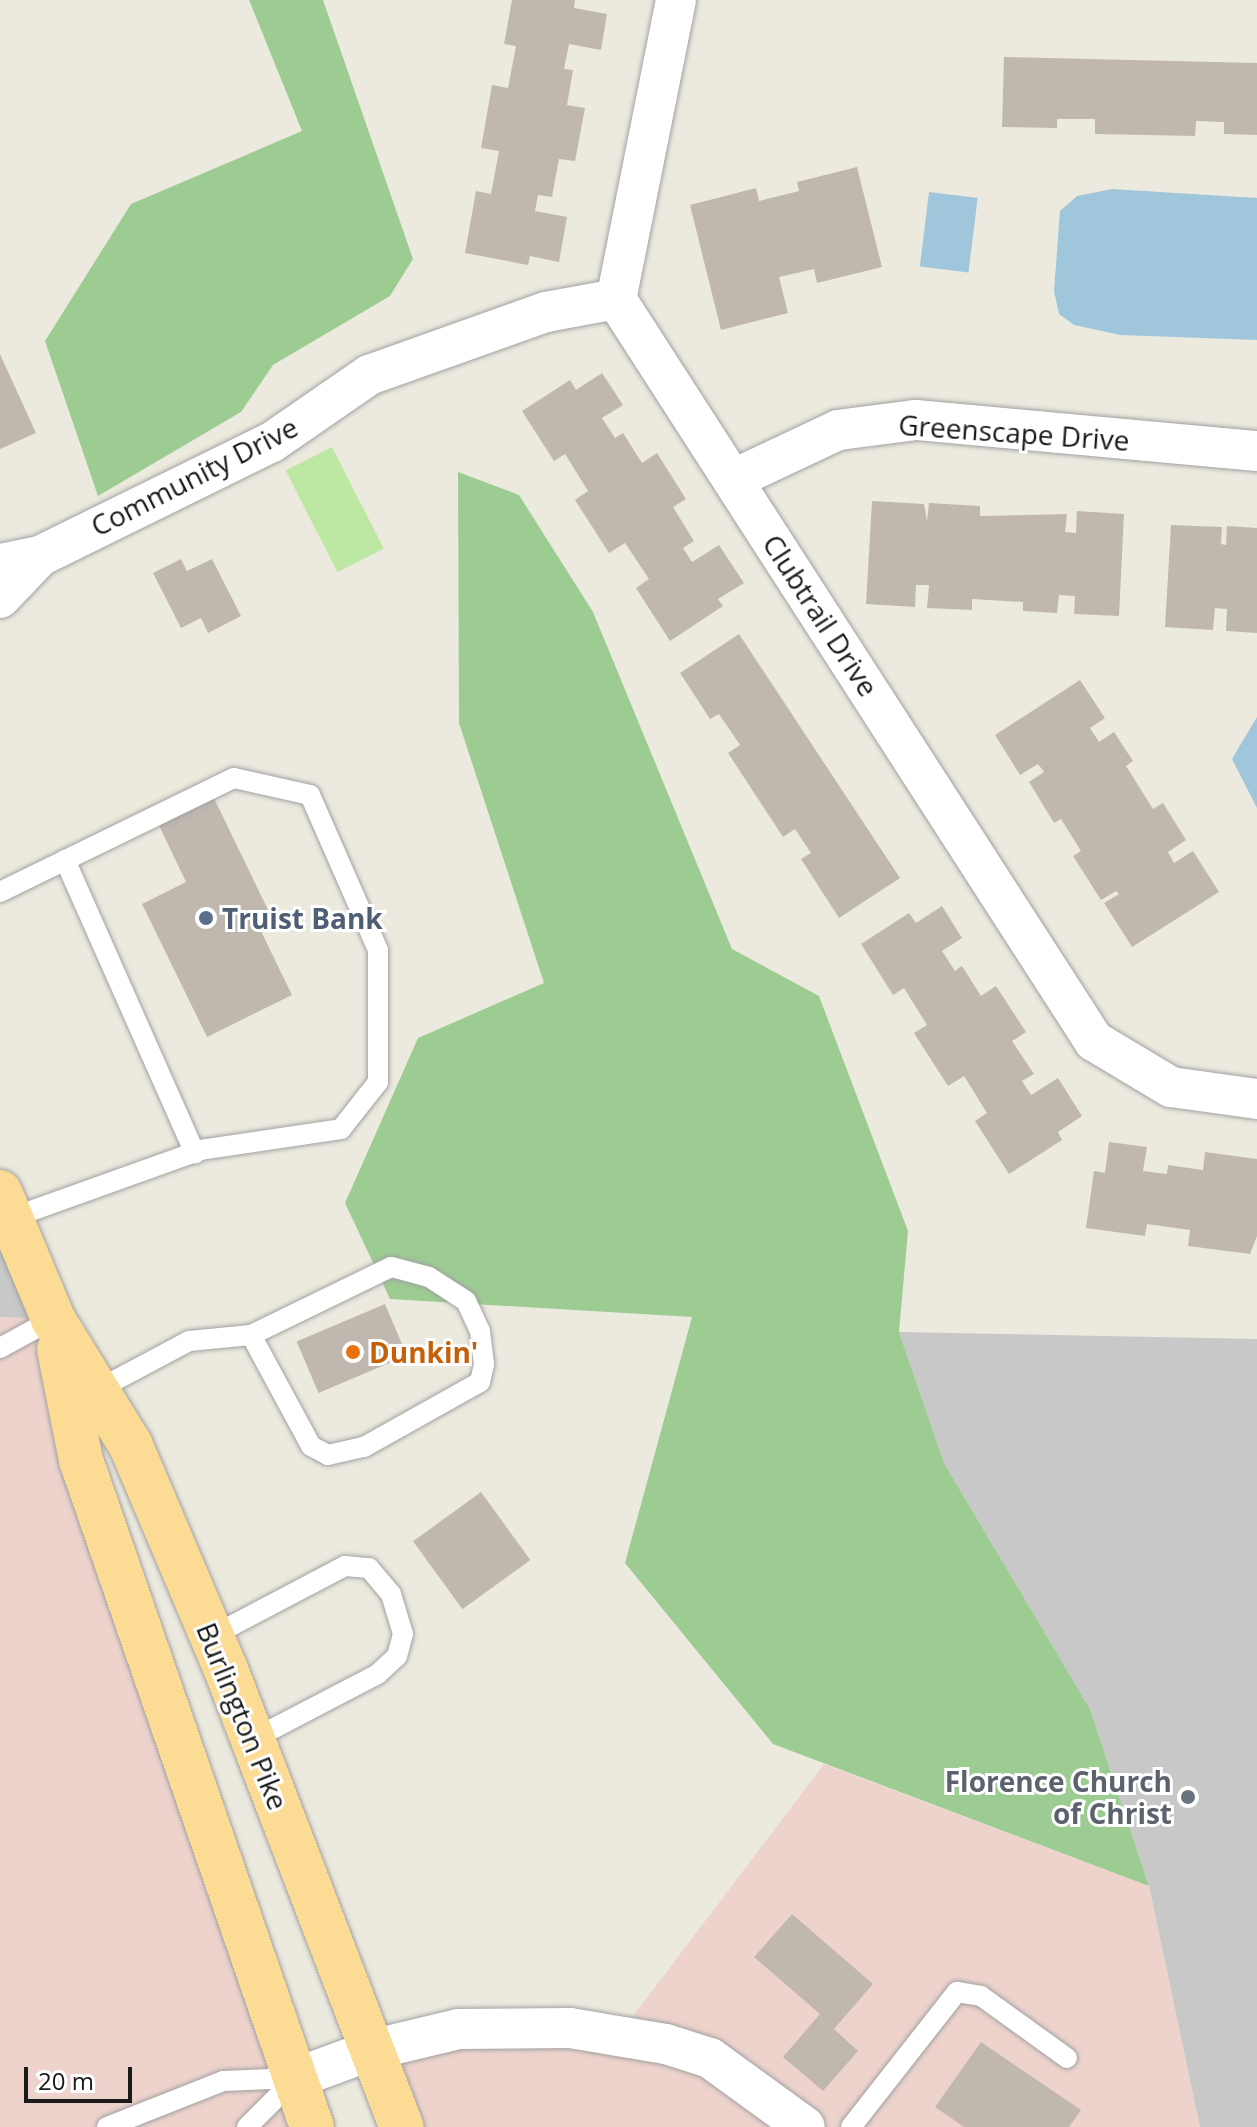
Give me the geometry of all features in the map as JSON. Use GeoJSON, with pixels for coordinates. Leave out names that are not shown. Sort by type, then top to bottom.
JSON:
{"type":"FeatureCollection","features":[{"type":"Feature","properties":{"kind":"main road","name":"Burlington Pike"},"geometry":{"type":"LineString","coordinates":[[6,1205],[53,1319],[131,1446],[253,1739],[375,2049],[402,2127]]}},
{"type":"Feature","properties":{"kind":"main road","name":"Burlington Pike"},"geometry":{"type":"LineString","coordinates":[[53,1319],[81,1460],[312,2127]]}},
{"type":"Feature","properties":{"kind":"street"},"geometry":{"type":"LineString","coordinates":[[616,299],[676,0]]}},
{"type":"Feature","properties":{"kind":"street","name":"Clubtrail Drive"},"geometry":{"type":"LineString","coordinates":[[616,299],[1094,1041],[1171,1087],[1257,1099]]}},
{"type":"Feature","properties":{"kind":"street","name":"Community Drive"},"geometry":{"type":"LineString","coordinates":[[0,564],[40,556],[272,442],[369,375],[546,312],[616,299]]}},
{"type":"Feature","properties":{"kind":"street","name":"Greenscape Drive"},"geometry":{"type":"LineString","coordinates":[[734,479],[838,430],[916,420],[1257,451]]}},
{"type":"Feature","properties":{"kind":"street","name":"Community Drive"},"geometry":{"type":"LineString","coordinates":[[0,598],[40,556]]}},
{"type":"Feature","properties":{"kind":"street"},"geometry":{"type":"LineString","coordinates":[[296,2078],[375,2049],[459,2029],[506,2025],[570,2028],[666,2044],[710,2058],[805,2127]]}},
{"type":"Feature","properties":{"kind":"lane"},"geometry":{"type":"LineString","coordinates":[[0,892],[234,778],[310,795],[378,950],[378,1082],[341,1129],[195,1153],[6,1205]]}},
{"type":"Feature","properties":{"kind":"lane"},"geometry":{"type":"LineString","coordinates":[[65,860],[195,1153]]}},
{"type":"Feature","properties":{"kind":"lane"},"geometry":{"type":"LineString","coordinates":[[97,1390],[189,1341],[251,1335],[391,1267],[429,1277],[466,1301],[480,1331],[484,1364],[480,1382],[364,1447],[328,1455],[311,1446],[251,1335]]}},
{"type":"Feature","properties":{"kind":"lane"},"geometry":{"type":"LineString","coordinates":[[0,1348],[53,1319]]}},
{"type":"Feature","properties":{"kind":"lane"},"geometry":{"type":"LineString","coordinates":[[212,1636],[345,1566],[369,1568],[391,1594],[403,1634],[397,1656],[378,1674],[253,1739]]}},
{"type":"Feature","properties":{"kind":"lane"},"geometry":{"type":"LineString","coordinates":[[851,2127],[957,1992],[981,1996],[1067,2058]]}},
{"type":"Feature","properties":{"kind":"lane"},"geometry":{"type":"LineString","coordinates":[[107,2127],[223,2081],[296,2078]]}},
{"type":"Feature","properties":{"kind":"lane"},"geometry":{"type":"LineString","coordinates":[[247,2127],[296,2078]]}},
{"type":"Feature","properties":{"kind":"shaded area"},"geometry":{"type":"Polygon","coordinates":[[[0,1202],[53,1319],[0,1317],[0,1202]]]}},
{"type":"Feature","properties":{"kind":"shaded area"},"geometry":{"type":"Polygon","coordinates":[[[0,1317],[53,1319],[312,2127],[0,2127],[0,1317]]]}},
{"type":"Feature","properties":{"kind":"shaded area","name":"Florence Church of Christ"},"geometry":{"type":"Polygon","coordinates":[[[899,1332],[1257,1339],[1257,2127],[1200,2127],[1149,1886],[1090,1709],[944,1463],[899,1332]]]}},
{"type":"Feature","properties":{"kind":"shaded area"},"geometry":{"type":"Polygon","coordinates":[[[824,1764],[1149,1886],[1200,2127],[402,2127],[375,2049],[618,2036],[824,1764]]]}},
{"type":"Feature","properties":{"kind":"green space"},"geometry":{"type":"Polygon","coordinates":[[[249,0],[323,0],[413,259],[390,296],[273,365],[241,412],[98,496],[45,341],[131,204],[302,131],[249,0]]]}},
{"type":"Feature","properties":{"kind":"green space"},"geometry":{"type":"Polygon","coordinates":[[[332,447],[384,549],[337,572],[286,471],[332,447]]]}},
{"type":"Feature","properties":{"kind":"green space"},"geometry":{"type":"Polygon","coordinates":[[[458,472],[519,495],[593,612],[732,949],[819,996],[908,1231],[899,1332],[944,1463],[1090,1709],[1149,1886],[773,1744],[625,1563],[692,1317],[390,1299],[345,1203],[418,1038],[544,983],[459,723],[458,472]]]}},
{"type":"Feature","properties":{"kind":"water"},"geometry":{"type":"Polygon","coordinates":[[[1112,189],[1257,198],[1257,340],[1120,335],[1074,325],[1059,314],[1054,291],[1060,211],[1077,196],[1112,189]]]}},
{"type":"Feature","properties":{"kind":"water"},"geometry":{"type":"Polygon","coordinates":[[[929,192],[978,198],[968,272],[920,266],[929,192]]]}},
{"type":"Feature","properties":{"kind":"water"},"geometry":{"type":"Polygon","coordinates":[[[1257,717],[1257,808],[1232,759],[1257,717]]]}},
{"type":"Feature","properties":{"kind":"building"},"geometry":{"type":"Polygon","coordinates":[[[512,0],[575,0],[574,8],[607,14],[601,50],[569,44],[564,69],[573,70],[567,105],[585,108],[575,161],[559,159],[552,197],[538,195],[535,211],[567,217],[559,262],[530,256],[528,265],[465,253],[476,191],[491,194],[499,151],[481,148],[492,85],[508,88],[516,46],[504,44],[512,0]]]}},
{"type":"Feature","properties":{"kind":"building"},"geometry":{"type":"Polygon","coordinates":[[[1004,57],[1257,63],[1257,135],[1224,134],[1224,122],[1196,121],[1195,136],[1095,134],[1095,119],[1057,119],[1057,128],[1002,127],[1004,57]]]}},
{"type":"Feature","properties":{"kind":"building"},"geometry":{"type":"Polygon","coordinates":[[[857,167],[882,267],[817,283],[814,269],[779,277],[788,313],[721,330],[690,205],[756,188],[759,201],[799,191],[797,182],[857,167]]]}},
{"type":"Feature","properties":{"kind":"building"},"geometry":{"type":"Polygon","coordinates":[[[0,354],[36,433],[0,449],[0,354]]]}},
{"type":"Feature","properties":{"kind":"building"},"geometry":{"type":"Polygon","coordinates":[[[602,373],[623,405],[602,418],[615,438],[623,433],[642,463],[657,453],[686,499],[673,507],[694,541],[683,548],[692,562],[719,545],[744,583],[718,599],[723,606],[670,641],[636,588],[649,579],[625,543],[609,553],[575,500],[588,491],[565,454],[554,461],[522,411],[570,380],[576,390],[602,373]]]}},
{"type":"Feature","properties":{"kind":"building"},"geometry":{"type":"Polygon","coordinates":[[[872,501],[924,504],[927,521],[929,503],[980,506],[980,516],[1067,514],[1065,532],[1076,533],[1077,511],[1124,514],[1119,616],[1074,614],[1075,596],[1059,595],[1057,613],[1023,611],[1023,602],[972,599],[972,610],[927,608],[929,585],[916,585],[915,607],[866,604],[872,501]]]}},
{"type":"Feature","properties":{"kind":"building"},"geometry":{"type":"Polygon","coordinates":[[[1171,525],[1222,527],[1221,544],[1226,545],[1227,526],[1257,528],[1257,633],[1226,631],[1227,609],[1215,608],[1213,630],[1165,627],[1171,525]]]}},
{"type":"Feature","properties":{"kind":"building"},"geometry":{"type":"Polygon","coordinates":[[[181,559],[187,571],[212,559],[241,616],[208,633],[201,618],[181,628],[153,573],[181,559]]]}},
{"type":"Feature","properties":{"kind":"building"},"geometry":{"type":"Polygon","coordinates":[[[739,634],[900,878],[839,918],[801,859],[811,853],[795,829],[783,837],[728,753],[740,745],[719,714],[710,719],[680,673],[739,634]]]}},
{"type":"Feature","properties":{"kind":"building"},"geometry":{"type":"Polygon","coordinates":[[[1080,680],[1105,718],[1090,728],[1099,742],[1114,732],[1133,761],[1126,766],[1153,809],[1163,803],[1186,840],[1168,852],[1174,863],[1193,851],[1219,892],[1132,947],[1104,903],[1119,894],[1116,891],[1101,900],[1073,856],[1081,851],[1061,819],[1054,823],[1029,782],[1044,772],[1038,764],[1020,775],[995,735],[1080,680]]]}},
{"type":"Feature","properties":{"kind":"building","name":"Truist Bank"},"geometry":{"type":"Polygon","coordinates":[[[211,792],[270,914],[257,923],[292,995],[207,1037],[142,904],[186,882],[156,819],[211,792]]]}},
{"type":"Feature","properties":{"kind":"building"},"geometry":{"type":"Polygon","coordinates":[[[942,906],[962,938],[942,951],[955,971],[962,966],[981,996],[996,986],[1026,1032],[1012,1041],[1034,1074],[1022,1081],[1031,1095],[1058,1078],[1082,1116],[1058,1132],[1062,1140],[1009,1174],[975,1121],[987,1113],[964,1076],[948,1086],[914,1033],[927,1025],[904,988],[893,995],[861,944],[909,913],[916,923],[942,906]]]}},
{"type":"Feature","properties":{"kind":"building"},"geometry":{"type":"Polygon","coordinates":[[[1109,1142],[1147,1147],[1143,1171],[1167,1174],[1168,1165],[1203,1170],[1205,1152],[1257,1159],[1257,1236],[1250,1254],[1188,1246],[1190,1230],[1147,1224],[1145,1236],[1086,1228],[1094,1171],[1105,1173],[1109,1142]]]}},
{"type":"Feature","properties":{"kind":"building","name":"Dunkin'"},"geometry":{"type":"Polygon","coordinates":[[[385,1304],[407,1356],[319,1393],[297,1342],[385,1304]]]}},
{"type":"Feature","properties":{"kind":"building"},"geometry":{"type":"Polygon","coordinates":[[[481,1492],[530,1560],[462,1609],[413,1541],[481,1492]]]}},
{"type":"Feature","properties":{"kind":"building"},"geometry":{"type":"Polygon","coordinates":[[[792,1914],[873,1984],[834,2029],[858,2051],[823,2091],[783,2057],[820,2014],[754,1957],[792,1914]]]}},
{"type":"Feature","properties":{"kind":"building"},"geometry":{"type":"Polygon","coordinates":[[[981,2042],[1081,2110],[1069,2127],[964,2127],[935,2107],[981,2042]]]}},
{"type":"Feature","properties":{"kind":"place","name":"Truist Bank"},"geometry":{"type":"Point","coordinates":[206,918]}},
{"type":"Feature","properties":{"kind":"place","name":"Dunkin'"},"geometry":{"type":"Point","coordinates":[353,1352]}},
{"type":"Feature","properties":{"kind":"place","name":"Florence Church of Christ"},"geometry":{"type":"Point","coordinates":[1188,1797]}}]}
